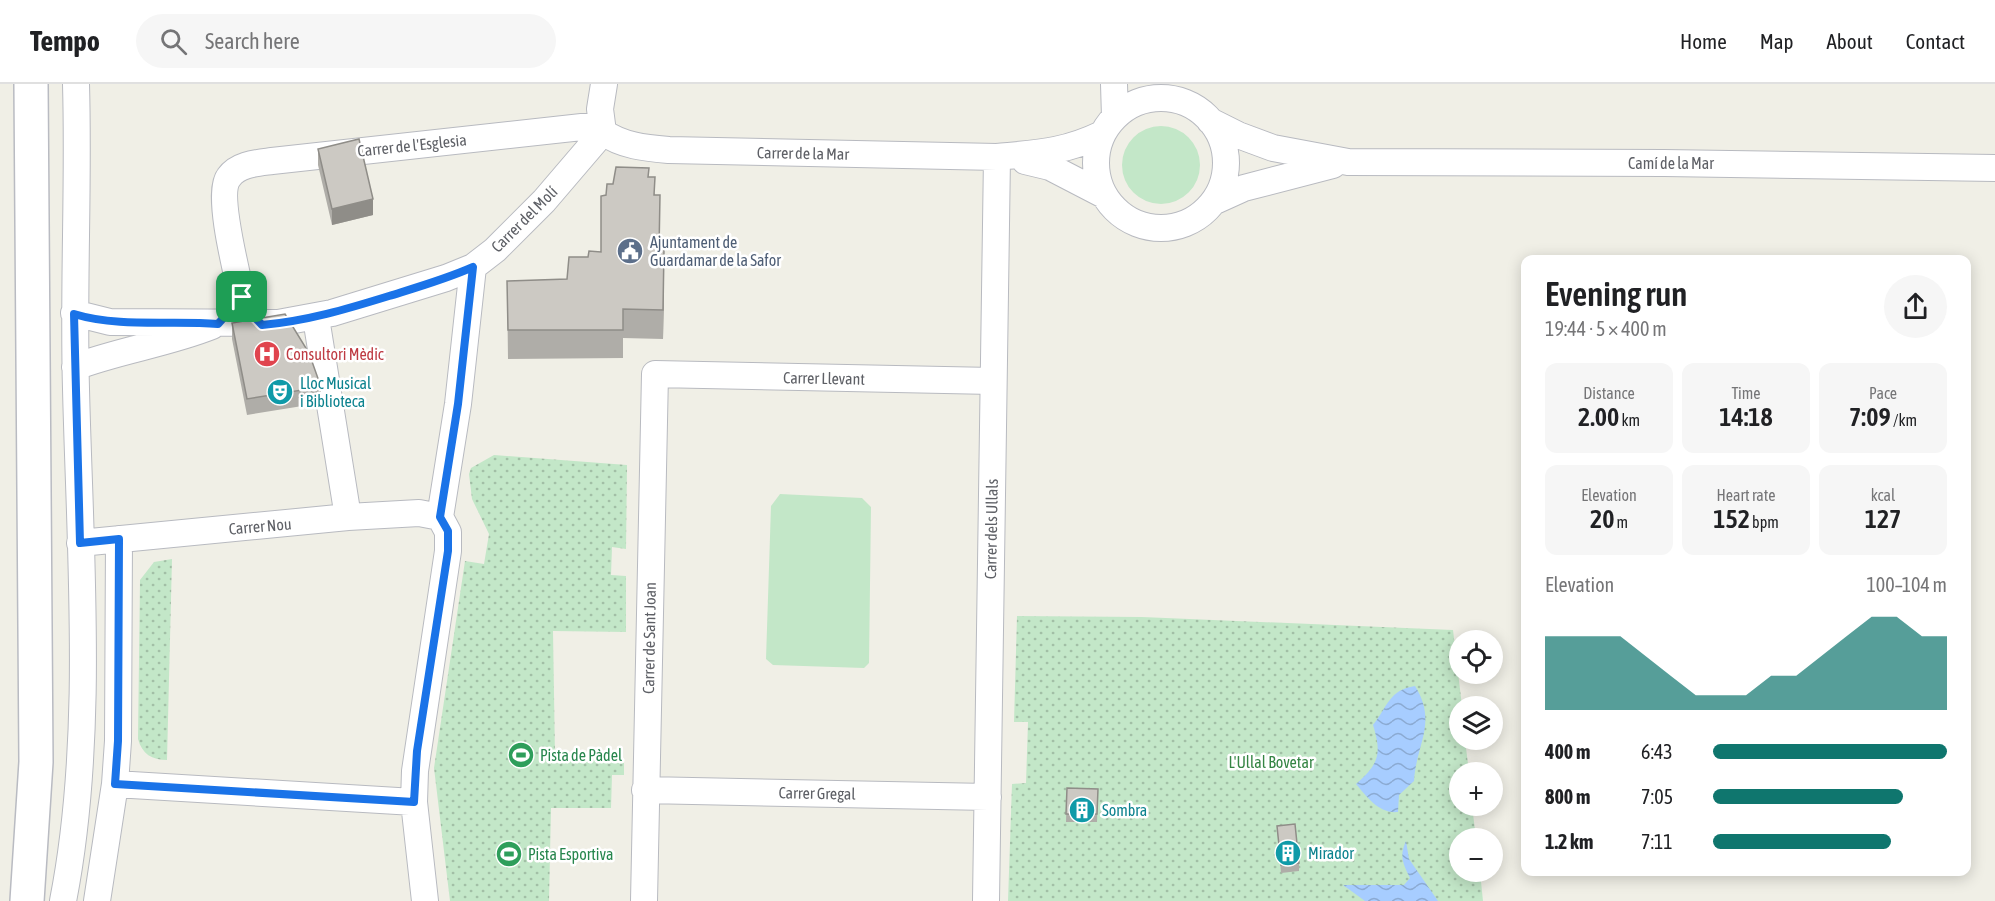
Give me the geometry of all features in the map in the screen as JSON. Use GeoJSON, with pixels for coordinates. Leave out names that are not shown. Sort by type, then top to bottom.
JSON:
{"type":"FeatureCollection","features":[{"type":"Feature","properties":{"kind":"main road"},"geometry":{"type":"LineString","coordinates":[[27,901],[36,762],[31,84]]}},
{"type":"Feature","properties":{"kind":"street"},"geometry":{"type":"LineString","coordinates":[[63,901],[76,810],[80,759],[80,543],[74,314],[76,84]]}},
{"type":"Feature","properties":{"kind":"street"},"geometry":{"type":"LineString","coordinates":[[601,128],[604,84]]}},
{"type":"Feature","properties":{"kind":"street"},"geometry":{"type":"LineString","coordinates":[[1114,84],[1109,125],[1096,154],[1096,175],[1104,195],[1116,212],[1134,223],[1155,228],[1178,226],[1197,218],[1213,202],[1223,183],[1226,161],[1221,140],[1202,114],[1165,84]]}},
{"type":"Feature","properties":{"kind":"street"},"geometry":{"type":"LineString","coordinates":[[1109,125],[1132,105],[1152,99],[1173,99],[1202,114]]}},
{"type":"Feature","properties":{"kind":"street","name":"Camí de la Mar"},"geometry":{"type":"LineString","coordinates":[[1202,114],[1238,135],[1273,148],[1348,162],[1664,163],[1995,168]]}},
{"type":"Feature","properties":{"kind":"street","name":"Carrer de la Mar"},"geometry":{"type":"LineString","coordinates":[[601,128],[635,146],[669,150],[1002,157],[1047,154],[1076,147],[1109,125]]}},
{"type":"Feature","properties":{"kind":"street","name":"Carrer del Molí"},"geometry":{"type":"LineString","coordinates":[[74,314],[110,322],[181,321],[262,325],[316,318],[446,278],[473,267],[495,250],[544,201],[601,128]]}},
{"type":"Feature","properties":{"kind":"street","name":"Carrer de l'Esglesia"},"geometry":{"type":"LineString","coordinates":[[242,297],[223,195],[229,177],[244,166],[601,128]]}},
{"type":"Feature","properties":{"kind":"street","name":"Carrer de la Mar"},"geometry":{"type":"LineString","coordinates":[[1002,157],[1050,167],[1104,195]]}},
{"type":"Feature","properties":{"kind":"street","name":"Carrer dels Ullals"},"geometry":{"type":"LineString","coordinates":[[986,901],[993,381],[1002,157]]}},
{"type":"Feature","properties":{"kind":"street","name":"Camí de la Mar"},"geometry":{"type":"LineString","coordinates":[[1213,202],[1244,188],[1287,175],[1348,162]]}},
{"type":"Feature","properties":{"kind":"street"},"geometry":{"type":"LineString","coordinates":[[425,901],[414,802],[417,751],[448,551],[448,531],[440,517],[458,404],[473,267]]}},
{"type":"Feature","properties":{"kind":"street"},"geometry":{"type":"LineString","coordinates":[[75,367],[108,356],[165,343],[218,324],[242,297],[248,310],[262,325]]}},
{"type":"Feature","properties":{"kind":"street"},"geometry":{"type":"LineString","coordinates":[[316,318],[348,517]]}},
{"type":"Feature","properties":{"kind":"street","name":"Carrer Llevant"},"geometry":{"type":"LineString","coordinates":[[655,374],[993,381]]}},
{"type":"Feature","properties":{"kind":"street","name":"Carrer de Sant Joan"},"geometry":{"type":"LineString","coordinates":[[644,901],[655,374]]}},
{"type":"Feature","properties":{"kind":"street","name":"Carrer Nou"},"geometry":{"type":"LineString","coordinates":[[80,543],[348,517],[419,513],[440,517]]}},
{"type":"Feature","properties":{"kind":"street"},"geometry":{"type":"LineString","coordinates":[[98,901],[115,784],[118,741],[119,539]]}},
{"type":"Feature","properties":{"kind":"street"},"geometry":{"type":"LineString","coordinates":[[115,784],[414,802]]}},
{"type":"Feature","properties":{"kind":"street","name":"Carrer Gregal"},"geometry":{"type":"LineString","coordinates":[[645,790],[988,797]]}},
{"type":"Feature","properties":{"kind":"green space"},"geometry":{"type":"Polygon","coordinates":[[[1161,126],[1176,129],[1193,143],[1200,165],[1197,180],[1183,197],[1161,204],[1146,201],[1129,187],[1122,165],[1125,150],[1139,133],[1161,126]]]}},
{"type":"Feature","properties":{"kind":"green space"},"geometry":{"type":"Polygon","coordinates":[[[494,455],[627,465],[626,549],[612,547],[611,575],[626,576],[626,632],[553,631],[555,757],[624,763],[624,775],[612,775],[611,808],[551,808],[549,901],[450,901],[434,768],[465,561],[484,564],[489,534],[472,499],[469,474],[471,468],[494,455]]]}},
{"type":"Feature","properties":{"kind":"green space"},"geometry":{"type":"Polygon","coordinates":[[[780,494],[862,498],[871,507],[869,663],[864,668],[773,665],[766,659],[771,506],[780,494]]]}},
{"type":"Feature","properties":{"kind":"green space"},"geometry":{"type":"Polygon","coordinates":[[[172,559],[167,760],[148,755],[142,749],[138,739],[140,580],[154,562],[172,559]]]}},
{"type":"Feature","properties":{"kind":"green space","name":"L'Ullal Bovetar"},"geometry":{"type":"Polygon","coordinates":[[[1017,616],[1142,617],[1453,630],[1449,630],[1449,684],[1459,684],[1461,696],[1449,696],[1449,750],[1466,750],[1468,762],[1449,762],[1449,816],[1473,816],[1475,828],[1449,828],[1449,882],[1481,882],[1483,901],[1008,901],[1012,784],[1026,783],[1028,722],[1014,722],[1017,616]]]}},
{"type":"Feature","properties":{"kind":"water"},"geometry":{"type":"Polygon","coordinates":[[[1415,686],[1425,711],[1424,733],[1414,781],[1399,795],[1398,812],[1391,812],[1374,804],[1356,784],[1370,770],[1376,758],[1378,751],[1373,725],[1394,695],[1415,686]]]}},
{"type":"Feature","properties":{"kind":"water"},"geometry":{"type":"Polygon","coordinates":[[[1406,841],[1409,859],[1438,901],[1365,901],[1343,885],[1404,885],[1410,878],[1403,860],[1406,841]]]}},
{"type":"Feature","properties":{"kind":"building"},"geometry":{"type":"Polygon","coordinates":[[[359,139],[373,199],[332,209],[318,149],[359,139]]]}},
{"type":"Feature","properties":{"kind":"building","name":"Ajuntament de Guardamar de la Safor"},"geometry":{"type":"Polygon","coordinates":[[[616,167],[649,168],[648,177],[655,177],[654,195],[660,195],[659,250],[664,249],[663,310],[623,309],[623,330],[508,330],[507,281],[567,279],[569,257],[588,257],[589,251],[601,252],[601,196],[606,195],[607,184],[613,184],[616,167]]]}},
{"type":"Feature","properties":{"kind":"building"},"geometry":{"type":"Polygon","coordinates":[[[285,314],[309,353],[321,387],[247,399],[232,323],[285,314]]]}},
{"type":"Feature","properties":{"kind":"building","name":"Sombra"},"geometry":{"type":"Polygon","coordinates":[[[1067,788],[1098,789],[1097,814],[1066,814],[1067,788]]]}},
{"type":"Feature","properties":{"kind":"building","name":"Mirador"},"geometry":{"type":"Polygon","coordinates":[[[1295,824],[1299,863],[1281,865],[1277,826],[1295,824]]]}},
{"type":"Feature","properties":{"kind":"place","name":"Ajuntament de Guardamar de la Safor"},"geometry":{"type":"Point","coordinates":[630,251]}},
{"type":"Feature","properties":{"kind":"place","name":"Consultori Mèdic"},"geometry":{"type":"Point","coordinates":[267,354]}},
{"type":"Feature","properties":{"kind":"place","name":"Lloc Musical i Biblioteca"},"geometry":{"type":"Point","coordinates":[280,392]}},
{"type":"Feature","properties":{"kind":"place","name":"Pista de Pàdel"},"geometry":{"type":"Point","coordinates":[521,755]}},
{"type":"Feature","properties":{"kind":"place","name":"Sombra"},"geometry":{"type":"Point","coordinates":[1082,810]}},
{"type":"Feature","properties":{"kind":"place","name":"Mirador"},"geometry":{"type":"Point","coordinates":[1288,853]}},
{"type":"Feature","properties":{"kind":"place","name":"Pista Esportiva"},"geometry":{"type":"Point","coordinates":[509,854]}},
{"type":"Feature","properties":{"kind":"route"},"geometry":{"type":"LineString","coordinates":[[473,267],[458,404],[440,517],[448,531],[448,551],[417,751],[414,802],[115,784],[118,741],[119,539],[80,543],[74,314],[110,322],[181,321],[218,324],[242,297],[248,310],[262,325],[296,321],[316,318],[446,278],[473,267]]}}]}
